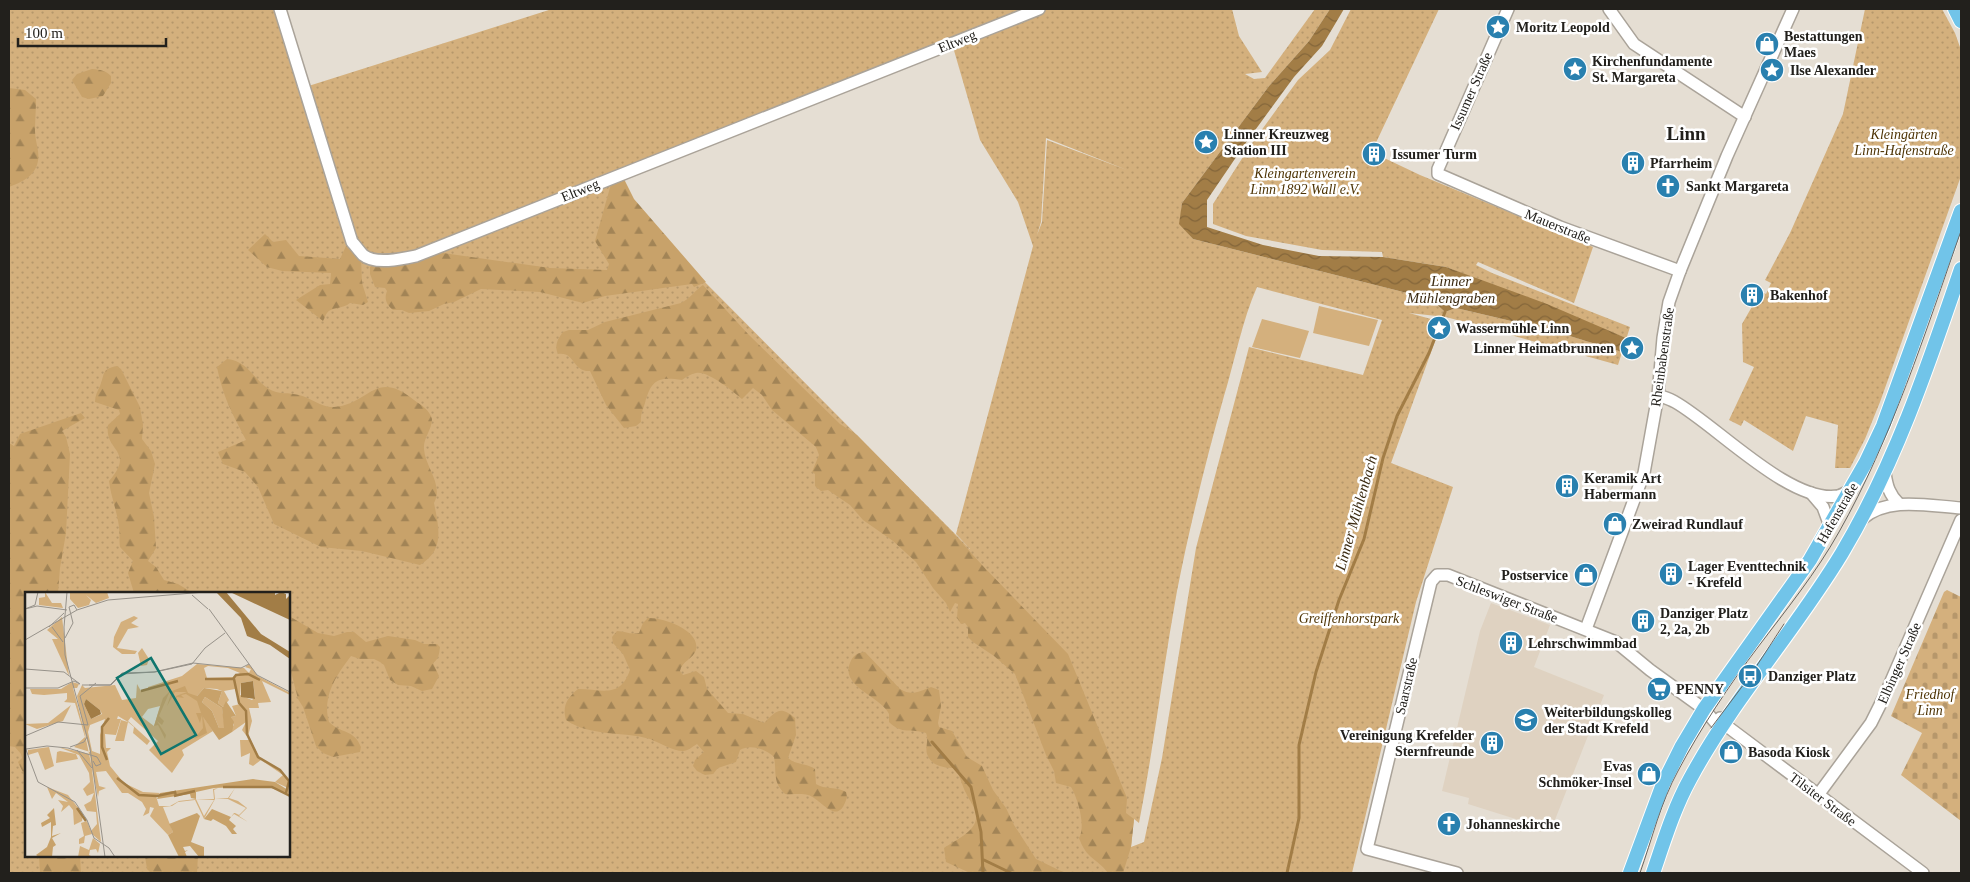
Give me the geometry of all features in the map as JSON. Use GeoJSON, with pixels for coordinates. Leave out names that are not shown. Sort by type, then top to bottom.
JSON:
{"type":"FeatureCollection","features":[{"type":"Feature","properties":{"kind":"main road"},"geometry":{"type":"LineString","coordinates":[[1955,9],[1961,21]]}},
{"type":"Feature","properties":{"kind":"main road","name":"Hafenstraße"},"geometry":{"type":"LineString","coordinates":[[1630,873],[1663,784],[1682,746],[1704,710],[1810,560],[1852,489],[1883,426],[1961,211]]}},
{"type":"Feature","properties":{"kind":"main road","name":"Hafenstraße"},"geometry":{"type":"LineString","coordinates":[[1653,873],[1680,801],[1691,778],[1724,724],[1830,571],[1885,473],[1919,389],[1961,269]]}},
{"type":"Feature","properties":{"kind":"street","name":"Eltweg"},"geometry":{"type":"LineString","coordinates":[[280,9],[352,242],[364,256],[371,259],[392,261],[416,256],[1039,9]]}},
{"type":"Feature","properties":{"kind":"street","name":"Issumer Straße"},"geometry":{"type":"LineString","coordinates":[[1438,174],[1438,169],[1508,9]]}},
{"type":"Feature","properties":{"kind":"street"},"geometry":{"type":"LineString","coordinates":[[1610,9],[1634,44],[1746,117]]}},
{"type":"Feature","properties":{"kind":"street","name":"Rheinbabenstraße"},"geometry":{"type":"LineString","coordinates":[[1586,629],[1644,473],[1658,395],[1663,338],[1669,302],[1727,156],[1793,9]]}},
{"type":"Feature","properties":{"kind":"street","name":"Mauerstraße"},"geometry":{"type":"LineString","coordinates":[[1438,174],[1560,227],[1680,271]]}},
{"type":"Feature","properties":{"kind":"street"},"geometry":{"type":"LineString","coordinates":[[1658,395],[1675,402],[1767,470],[1811,493],[1823,506],[1830,526]]}},
{"type":"Feature","properties":{"kind":"street"},"geometry":{"type":"LineString","coordinates":[[1885,473],[1887,489],[1891,497],[1898,504]]}},
{"type":"Feature","properties":{"kind":"street"},"geometry":{"type":"LineString","coordinates":[[1811,493],[1840,496],[1852,489]]}},
{"type":"Feature","properties":{"kind":"street"},"geometry":{"type":"LineString","coordinates":[[1860,520],[1877,508],[1898,504],[1961,508]]}},
{"type":"Feature","properties":{"kind":"street","name":"Elbinger Straße"},"geometry":{"type":"LineString","coordinates":[[1818,796],[1874,718],[1961,520]]}},
{"type":"Feature","properties":{"kind":"street","name":"Schleswiger Straße"},"geometry":{"type":"LineString","coordinates":[[1430,582],[1437,575],[1448,575],[1586,629]]}},
{"type":"Feature","properties":{"kind":"street","name":"Saarstraße"},"geometry":{"type":"LineString","coordinates":[[1430,582],[1367,850],[1457,873]]}},
{"type":"Feature","properties":{"kind":"street"},"geometry":{"type":"LineString","coordinates":[[1586,629],[1623,646],[1650,670],[1704,710],[1714,712],[1724,724]]}},
{"type":"Feature","properties":{"kind":"street","name":"Tilsiter Straße"},"geometry":{"type":"LineString","coordinates":[[1724,724],[1923,873]]}},
{"type":"Feature","properties":{"kind":"shaded area","name":"Weiterbildungskolleg der Stadt Krefeld"},"geometry":{"type":"Polygon","coordinates":[[[1491,603],[1550,625],[1534,667],[1604,695],[1551,830],[1468,804],[1469,798],[1442,791],[1480,631],[1491,603]]]}},
{"type":"Feature","properties":{"kind":"green space"},"geometry":{"type":"Polygon","coordinates":[[[9,9],[278,9],[292,69],[299,89],[552,9],[1028,9],[419,259],[445,251],[619,180],[629,201],[686,263],[970,549],[956,534],[1033,246],[1018,202],[980,140],[953,47],[1047,9],[1232,9],[1239,36],[1262,72],[1245,74],[1254,79],[1265,78],[1315,9],[1330,9],[1309,41],[1269,86],[1182,203],[1180,224],[1193,239],[1431,299],[1445,312],[1456,308],[1550,330],[1622,352],[1626,338],[1446,267],[1383,257],[1382,252],[1322,250],[1246,236],[1213,224],[1213,204],[1250,146],[1298,80],[1330,50],[1351,9],[1439,9],[1373,149],[1370,148],[1366,157],[1377,162],[1380,156],[1420,175],[1593,247],[1574,303],[1478,262],[1476,265],[1630,327],[1618,365],[1446,317],[1409,313],[1442,322],[1391,463],[1453,487],[1416,602],[1352,873],[9,873],[9,9]],[[1046,138],[1041,222],[1037,235],[1042,222],[1047,140],[1127,170],[1046,138]],[[1257,287],[1243,327],[1187,542],[1172,620],[1139,823],[1134,819],[1131,847],[1144,842],[1162,758],[1196,548],[1249,347],[1363,375],[1382,320],[1257,287]]]}},
{"type":"Feature","properties":{"kind":"green space","name":"Kleingärten Linn-Hafenstraße"},"geometry":{"type":"Polygon","coordinates":[[[1865,9],[1942,9],[1955,33],[1961,50],[1961,176],[1865,439],[1850,468],[1835,468],[1838,425],[1806,416],[1793,451],[1744,420],[1741,426],[1729,420],[1754,367],[1743,362],[1742,324],[1761,291],[1766,294],[1771,283],[1765,280],[1790,233],[1843,114],[1865,9]]]}},
{"type":"Feature","properties":{"kind":"green space"},"geometry":{"type":"Polygon","coordinates":[[[92,69],[109,74],[111,76],[111,83],[103,96],[89,99],[82,97],[72,80],[77,74],[92,69]]]}},
{"type":"Feature","properties":{"kind":"green space"},"geometry":{"type":"Polygon","coordinates":[[[9,88],[25,90],[36,99],[35,134],[38,158],[35,170],[31,175],[9,187],[9,88]]]}},
{"type":"Feature","properties":{"kind":"green space"},"geometry":{"type":"Polygon","coordinates":[[[624,179],[634,199],[706,282],[694,287],[692,284],[605,296],[583,303],[540,292],[481,289],[429,311],[409,313],[402,310],[393,310],[386,301],[387,291],[385,288],[375,287],[370,274],[370,267],[375,262],[417,260],[443,253],[550,268],[607,270],[609,264],[595,241],[611,184],[624,179]]]}},
{"type":"Feature","properties":{"kind":"green space"},"geometry":{"type":"Polygon","coordinates":[[[265,234],[273,242],[286,240],[299,256],[340,259],[346,246],[349,245],[361,258],[362,283],[368,302],[363,305],[350,303],[331,310],[326,314],[323,321],[296,300],[320,285],[330,284],[331,273],[282,271],[267,267],[248,250],[265,234]]]}},
{"type":"Feature","properties":{"kind":"green space"},"geometry":{"type":"Polygon","coordinates":[[[703,285],[748,334],[840,424],[857,435],[1068,654],[1127,798],[1126,813],[1134,819],[1131,847],[1123,873],[1108,873],[1089,855],[1082,845],[1079,838],[1082,827],[1076,798],[1071,787],[1056,783],[1054,771],[1015,674],[968,637],[968,627],[965,623],[961,624],[957,618],[958,604],[955,603],[950,612],[946,603],[933,588],[916,562],[893,541],[863,520],[850,505],[828,490],[821,491],[815,486],[815,474],[812,472],[819,455],[816,447],[772,410],[762,395],[753,388],[742,399],[720,382],[701,373],[692,374],[682,380],[661,379],[653,385],[647,395],[641,422],[636,426],[624,428],[606,405],[590,371],[580,368],[568,356],[558,354],[557,342],[563,332],[569,330],[588,330],[605,322],[681,303],[703,285]]]}},
{"type":"Feature","properties":{"kind":"green space"},"geometry":{"type":"Polygon","coordinates":[[[1319,306],[1378,320],[1369,346],[1313,333],[1319,306]]]}},
{"type":"Feature","properties":{"kind":"green space"},"geometry":{"type":"Polygon","coordinates":[[[1262,319],[1309,331],[1300,358],[1252,347],[1262,319]]]}},
{"type":"Feature","properties":{"kind":"green space"},"geometry":{"type":"Polygon","coordinates":[[[227,359],[240,363],[272,391],[303,396],[325,406],[346,405],[372,391],[390,387],[401,391],[427,410],[432,419],[424,449],[437,490],[434,503],[438,530],[437,545],[428,559],[420,565],[362,551],[321,547],[274,524],[258,487],[245,472],[223,464],[218,452],[246,440],[228,405],[219,378],[217,367],[227,359]]]}},
{"type":"Feature","properties":{"kind":"green space"},"geometry":{"type":"Polygon","coordinates":[[[117,366],[121,369],[140,407],[143,425],[142,439],[151,451],[155,464],[149,493],[154,517],[156,548],[148,561],[156,567],[164,580],[178,584],[191,592],[134,592],[128,573],[133,561],[120,547],[118,521],[109,481],[117,471],[120,463],[117,452],[110,441],[108,425],[120,414],[119,410],[95,402],[104,373],[108,369],[117,366]]]}},
{"type":"Feature","properties":{"kind":"green space"},"geometry":{"type":"Polygon","coordinates":[[[81,413],[85,418],[62,431],[66,437],[70,454],[66,533],[58,592],[25,592],[25,777],[18,762],[22,758],[21,754],[15,747],[9,746],[9,443],[14,446],[20,434],[81,413]]]}},
{"type":"Feature","properties":{"kind":"green space","name":"Friedhof Linn"},"geometry":{"type":"Polygon","coordinates":[[[1947,590],[1961,597],[1961,821],[1901,775],[1922,733],[1891,716],[1944,592],[1947,590]]]}},
{"type":"Feature","properties":{"kind":"green space"},"geometry":{"type":"Polygon","coordinates":[[[290,617],[318,633],[334,636],[354,632],[366,642],[388,636],[415,640],[424,644],[437,644],[440,647],[439,654],[433,663],[439,676],[432,689],[422,691],[411,686],[398,685],[390,680],[384,665],[374,659],[360,659],[351,656],[340,671],[332,687],[327,704],[327,713],[329,722],[355,737],[361,747],[360,752],[333,757],[323,753],[316,746],[303,707],[298,699],[290,668],[290,617]]]}},
{"type":"Feature","properties":{"kind":"green space"},"geometry":{"type":"Polygon","coordinates":[[[648,618],[671,622],[693,636],[696,650],[680,671],[683,675],[696,671],[704,677],[707,689],[728,713],[743,714],[764,723],[778,711],[786,712],[795,718],[796,735],[788,758],[815,769],[816,784],[846,792],[847,797],[839,811],[829,810],[808,795],[785,794],[778,785],[774,757],[753,747],[740,750],[736,762],[718,768],[713,774],[705,775],[697,771],[693,766],[695,760],[704,752],[697,744],[687,750],[679,751],[650,739],[585,729],[566,720],[566,703],[578,689],[602,691],[615,689],[626,679],[630,670],[623,654],[613,643],[612,637],[617,631],[633,634],[639,633],[643,623],[648,618]]]}},
{"type":"Feature","properties":{"kind":"green space"},"geometry":{"type":"Polygon","coordinates":[[[865,652],[900,689],[912,693],[931,687],[939,690],[941,706],[939,727],[952,731],[967,757],[982,766],[993,790],[1006,808],[1014,825],[1036,859],[1065,873],[970,873],[946,862],[944,848],[970,830],[976,821],[975,810],[954,768],[938,766],[929,758],[927,754],[926,733],[902,730],[894,726],[889,722],[889,714],[885,708],[851,679],[849,671],[852,658],[865,652]]]}},
{"type":"Feature","properties":{"kind":"green space"},"geometry":{"type":"Polygon","coordinates":[[[39,857],[80,857],[81,873],[40,873],[39,857]]]}},
{"type":"Feature","properties":{"kind":"green space"},"geometry":{"type":"Polygon","coordinates":[[[145,857],[198,857],[197,873],[151,873],[147,869],[145,857]]]}},
{"type":"Feature","properties":{"kind":"water","name":"Linner Mühlengraben"},"geometry":{"type":"Polygon","coordinates":[[[1330,9],[1344,9],[1322,46],[1294,77],[1207,200],[1207,227],[1263,245],[1319,256],[1383,257],[1446,267],[1547,304],[1626,338],[1622,352],[1550,330],[1456,308],[1445,312],[1431,299],[1193,239],[1179,224],[1182,203],[1269,86],[1309,41],[1330,9]]]}},
{"type":"Feature","properties":{"kind":"waterway","name":"Linner Mühlenbach"},"geometry":{"type":"LineString","coordinates":[[1287,873],[1299,818],[1299,745],[1316,672],[1339,600],[1364,539],[1383,458],[1397,416],[1429,353],[1445,312]]}},
{"type":"Feature","properties":{"kind":"waterway"},"geometry":{"type":"LineString","coordinates":[[932,742],[971,787],[981,832],[983,873]]}},
{"type":"Feature","properties":{"kind":"waterway"},"geometry":{"type":"LineString","coordinates":[[984,860],[1011,873]]}},
{"type":"Feature","properties":{"kind":"tram line"},"geometry":{"type":"LineString","coordinates":[[1640,873],[1672,783],[1696,739],[1737,676],[1821,562],[1858,496],[1891,422],[1921,346],[1961,231]]}},
{"type":"Feature","properties":{"kind":"tram line"},"geometry":{"type":"LineString","coordinates":[[1711,728],[1750,676],[1784,624]]}},
{"type":"Feature","properties":{"kind":"place","name":"Moritz Leopold"},"geometry":{"type":"Point","coordinates":[1498,27]}},
{"type":"Feature","properties":{"kind":"place","name":"Bestattungen Maes"},"geometry":{"type":"Point","coordinates":[1767,44]}},
{"type":"Feature","properties":{"kind":"place","name":"Kirchenfundamente St. Margareta"},"geometry":{"type":"Point","coordinates":[1575,69]}},
{"type":"Feature","properties":{"kind":"place","name":"Ilse Alexander"},"geometry":{"type":"Point","coordinates":[1772,70]}},
{"type":"Feature","properties":{"kind":"place","name":"Linner Kreuzweg Station III"},"geometry":{"type":"Point","coordinates":[1206,142]}},
{"type":"Feature","properties":{"kind":"place","name":"Issumer Turm"},"geometry":{"type":"Point","coordinates":[1374,154]}},
{"type":"Feature","properties":{"kind":"place","name":"Pfarrheim"},"geometry":{"type":"Point","coordinates":[1633,163]}},
{"type":"Feature","properties":{"kind":"place","name":"Sankt Margareta"},"geometry":{"type":"Point","coordinates":[1668,186]}},
{"type":"Feature","properties":{"kind":"place","name":"Bakenhof"},"geometry":{"type":"Point","coordinates":[1752,295]}},
{"type":"Feature","properties":{"kind":"place","name":"Wassermühle Linn"},"geometry":{"type":"Point","coordinates":[1439,328]}},
{"type":"Feature","properties":{"kind":"place","name":"Linner Heimatbrunnen"},"geometry":{"type":"Point","coordinates":[1632,348]}},
{"type":"Feature","properties":{"kind":"place","name":"Keramik Art Habermann"},"geometry":{"type":"Point","coordinates":[1567,486]}},
{"type":"Feature","properties":{"kind":"place","name":"Zweirad Rundlauf"},"geometry":{"type":"Point","coordinates":[1615,524]}},
{"type":"Feature","properties":{"kind":"place","name":"Lager Eventtechnik - Krefeld"},"geometry":{"type":"Point","coordinates":[1671,574]}},
{"type":"Feature","properties":{"kind":"place","name":"Postservice"},"geometry":{"type":"Point","coordinates":[1586,575]}},
{"type":"Feature","properties":{"kind":"place","name":"Danziger Platz 2, 2a, 2b"},"geometry":{"type":"Point","coordinates":[1643,621]}},
{"type":"Feature","properties":{"kind":"place","name":"Lehrschwimmbad"},"geometry":{"type":"Point","coordinates":[1511,643]}},
{"type":"Feature","properties":{"kind":"place","name":"Danziger Platz"},"geometry":{"type":"Point","coordinates":[1750,676]}},
{"type":"Feature","properties":{"kind":"place","name":"PENNY"},"geometry":{"type":"Point","coordinates":[1659,689]}},
{"type":"Feature","properties":{"kind":"place","name":"Weiterbildungskolleg der Stadt Krefeld"},"geometry":{"type":"Point","coordinates":[1526,720]}},
{"type":"Feature","properties":{"kind":"place","name":"Vereinigung Krefelder Sternfreunde"},"geometry":{"type":"Point","coordinates":[1492,743]}},
{"type":"Feature","properties":{"kind":"place","name":"Basoda Kiosk"},"geometry":{"type":"Point","coordinates":[1731,752]}},
{"type":"Feature","properties":{"kind":"place","name":"Evas Schmöker-Insel"},"geometry":{"type":"Point","coordinates":[1649,774]}},
{"type":"Feature","properties":{"kind":"place","name":"Johanneskirche"},"geometry":{"type":"Point","coordinates":[1449,824]}},
{"type":"Feature","properties":{"kind":"district","name":"Linn"},"geometry":{"type":"Point","coordinates":[1686,133]}},
{"type":"Feature","properties":{"kind":"park label","name":"Kleingartenverein Linn 1892 Wall e.V."},"geometry":{"type":"Point","coordinates":[1305,182]}},
{"type":"Feature","properties":{"kind":"park label","name":"Greiffenhorstpark"},"geometry":{"type":"Point","coordinates":[1349,618]}}]}
